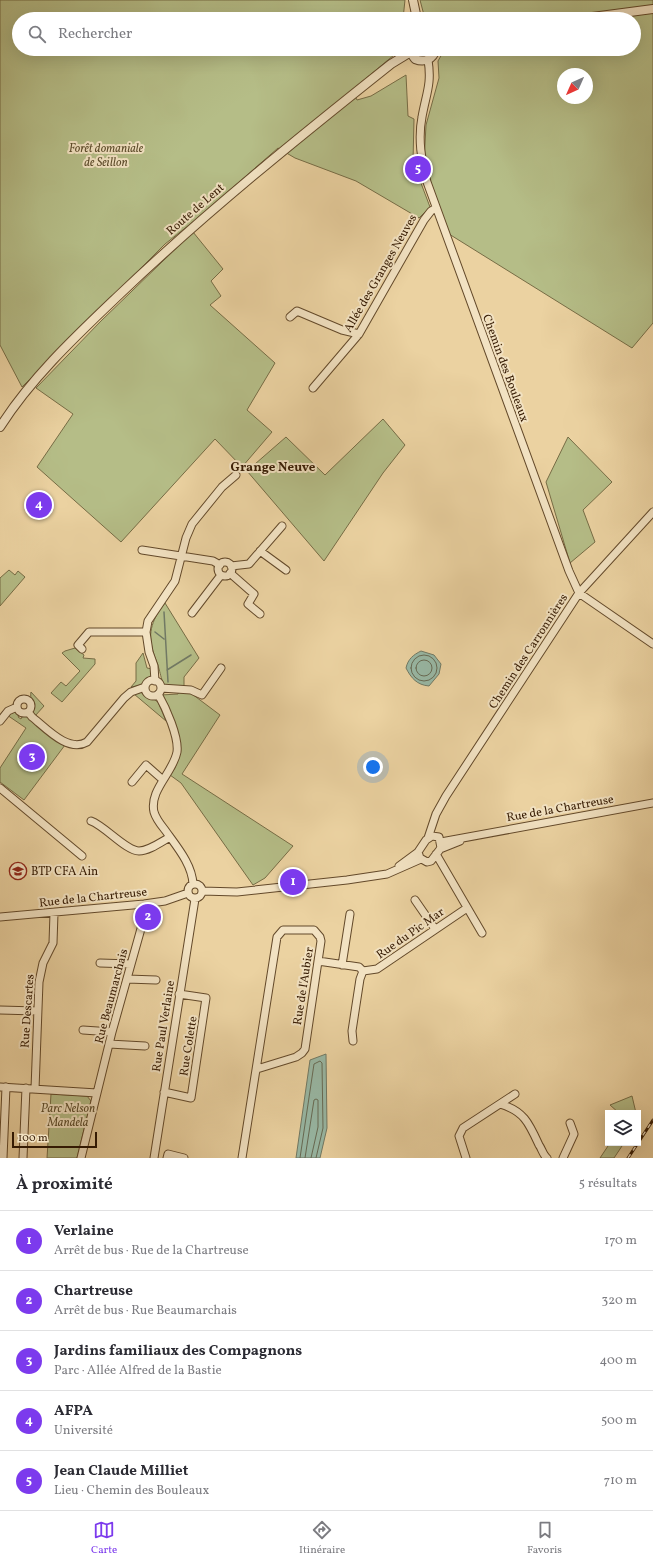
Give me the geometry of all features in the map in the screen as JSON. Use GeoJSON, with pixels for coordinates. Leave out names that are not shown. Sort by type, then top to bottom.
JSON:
{"type":"FeatureCollection","features":[{"type":"Feature","properties":{"kind":"street"},"geometry":{"type":"LineString","coordinates":[[413,0],[416,12]]}},
{"type":"Feature","properties":{"kind":"street"},"geometry":{"type":"LineString","coordinates":[[630,12],[653,9]]}},
{"type":"Feature","properties":{"kind":"street","name":"Route de Lent"},"geometry":{"type":"LineString","coordinates":[[0,427],[31,384],[93,320],[182,236],[274,158],[401,56]]}},
{"type":"Feature","properties":{"kind":"street"},"geometry":{"type":"LineString","coordinates":[[412,56],[415,59],[428,60],[432,56]]}},
{"type":"Feature","properties":{"kind":"street","name":"Chemin des Bouleaux"},"geometry":{"type":"LineString","coordinates":[[428,60],[430,84],[421,119],[424,171],[436,208],[567,566],[579,593]]}},
{"type":"Feature","properties":{"kind":"street","name":"Allée des Granges Neuves"},"geometry":{"type":"LineString","coordinates":[[313,388],[359,334],[424,220],[431,211],[436,208]]}},
{"type":"Feature","properties":{"kind":"street"},"geometry":{"type":"LineString","coordinates":[[290,317],[297,311],[342,330],[359,334]]}},
{"type":"Feature","properties":{"kind":"street"},"geometry":{"type":"LineString","coordinates":[[193,884],[189,867],[154,812],[157,790],[175,759],[177,746],[160,691],[159,683],[155,681],[154,666],[149,652],[146,632],[155,610],[175,582],[186,538],[192,524],[222,487],[236,475]]}},
{"type":"Feature","properties":{"kind":"street","name":"Chemin des Carronnières"},"geometry":{"type":"LineString","coordinates":[[432,837],[436,814],[579,593],[653,512]]}},
{"type":"Feature","properties":{"kind":"street"},"geometry":{"type":"LineString","coordinates":[[221,575],[226,576],[230,570],[249,564],[282,526]]}},
{"type":"Feature","properties":{"kind":"street"},"geometry":{"type":"LineString","coordinates":[[142,550],[213,561],[220,565],[226,563],[230,570],[254,594],[248,604],[260,614]]}},
{"type":"Feature","properties":{"kind":"street"},"geometry":{"type":"LineString","coordinates":[[260,551],[286,570]]}},
{"type":"Feature","properties":{"kind":"street"},"geometry":{"type":"LineString","coordinates":[[220,565],[218,570],[221,575]]}},
{"type":"Feature","properties":{"kind":"street"},"geometry":{"type":"LineString","coordinates":[[192,613],[221,575]]}},
{"type":"Feature","properties":{"kind":"street"},"geometry":{"type":"LineString","coordinates":[[579,593],[653,644]]}},
{"type":"Feature","properties":{"kind":"street"},"geometry":{"type":"LineString","coordinates":[[82,649],[78,646],[89,632],[146,632]]}},
{"type":"Feature","properties":{"kind":"street"},"geometry":{"type":"LineString","coordinates":[[155,681],[148,683],[146,688],[146,692],[150,695],[160,691],[191,690],[202,695],[221,668]]}},
{"type":"Feature","properties":{"kind":"street"},"geometry":{"type":"LineString","coordinates":[[28,712],[32,717],[66,743],[82,745],[87,742],[131,692],[146,688]]}},
{"type":"Feature","properties":{"kind":"street"},"geometry":{"type":"LineString","coordinates":[[0,721],[8,711],[16,707],[25,695],[30,703],[28,712]]}},
{"type":"Feature","properties":{"kind":"street"},"geometry":{"type":"LineString","coordinates":[[16,707],[21,712],[28,712]]}},
{"type":"Feature","properties":{"kind":"street"},"geometry":{"type":"LineString","coordinates":[[132,782],[146,765],[163,780]]}},
{"type":"Feature","properties":{"kind":"street"},"geometry":{"type":"LineString","coordinates":[[0,788],[82,856]]}},
{"type":"Feature","properties":{"kind":"street","name":"Rue de la Chartreuse"},"geometry":{"type":"LineString","coordinates":[[439,848],[471,835],[653,803]]}},
{"type":"Feature","properties":{"kind":"street"},"geometry":{"type":"LineString","coordinates":[[91,821],[100,824],[130,848],[138,851],[153,847],[170,837]]}},
{"type":"Feature","properties":{"kind":"street"},"geometry":{"type":"LineString","coordinates":[[387,874],[418,852],[432,837],[439,837],[439,848],[451,879],[482,933]]}},
{"type":"Feature","properties":{"kind":"street"},"geometry":{"type":"LineString","coordinates":[[432,861],[439,848]]}},
{"type":"Feature","properties":{"kind":"street"},"geometry":{"type":"LineString","coordinates":[[418,852],[421,859],[427,862],[432,861],[451,879]]}},
{"type":"Feature","properties":{"kind":"street"},"geometry":{"type":"LineString","coordinates":[[202,891],[230,892],[258,890],[387,874],[421,859]]}},
{"type":"Feature","properties":{"kind":"street"},"geometry":{"type":"LineString","coordinates":[[193,884],[200,886],[202,891]]}},
{"type":"Feature","properties":{"kind":"street"},"geometry":{"type":"LineString","coordinates":[[193,884],[189,887],[188,893],[190,897],[195,898],[201,895],[202,891]]}},
{"type":"Feature","properties":{"kind":"street","name":"Rue de la Chartreuse"},"geometry":{"type":"LineString","coordinates":[[0,918],[144,904],[164,901],[188,893]]}},
{"type":"Feature","properties":{"kind":"street","name":"Rue Paul Verlaine"},"geometry":{"type":"LineString","coordinates":[[154,1158],[195,898]]}},
{"type":"Feature","properties":{"kind":"street"},"geometry":{"type":"LineString","coordinates":[[415,900],[435,928]]}},
{"type":"Feature","properties":{"kind":"street","name":"Rue Beaumarchais"},"geometry":{"type":"LineString","coordinates":[[81,1158],[112,1032],[144,918],[144,904]]}},
{"type":"Feature","properties":{"kind":"street","name":"Rue du Pic Mar"},"geometry":{"type":"LineString","coordinates":[[363,971],[378,969],[435,928],[467,908]]}},
{"type":"Feature","properties":{"kind":"street","name":"Rue Descartes"},"geometry":{"type":"LineString","coordinates":[[35,1089],[39,982],[43,963],[52,943],[54,913]]}},
{"type":"Feature","properties":{"kind":"street"},"geometry":{"type":"LineString","coordinates":[[342,965],[350,914]]}},
{"type":"Feature","properties":{"kind":"street","name":"Rue de l'Aubier"},"geometry":{"type":"LineString","coordinates":[[242,1158],[279,933],[288,930],[314,930],[318,933],[321,941],[305,1049],[302,1053],[257,1069]]}},
{"type":"Feature","properties":{"kind":"street"},"geometry":{"type":"LineString","coordinates":[[318,961],[359,968],[363,971],[360,979],[352,1031],[353,1041]]}},
{"type":"Feature","properties":{"kind":"street"},"geometry":{"type":"LineString","coordinates":[[100,963],[131,964]]}},
{"type":"Feature","properties":{"kind":"street"},"geometry":{"type":"LineString","coordinates":[[127,979],[156,980]]}},
{"type":"Feature","properties":{"kind":"street","name":"Rue Colette"},"geometry":{"type":"LineString","coordinates":[[164,1092],[191,1098],[209,999],[179,994]]}},
{"type":"Feature","properties":{"kind":"street"},"geometry":{"type":"LineString","coordinates":[[0,1010],[37,1011]]}},
{"type":"Feature","properties":{"kind":"street"},"geometry":{"type":"LineString","coordinates":[[83,1030],[112,1032]]}},
{"type":"Feature","properties":{"kind":"street"},"geometry":{"type":"LineString","coordinates":[[109,1044],[145,1046]]}},
{"type":"Feature","properties":{"kind":"street"},"geometry":{"type":"LineString","coordinates":[[3,1158],[3,1087],[97,1093]]}},
{"type":"Feature","properties":{"kind":"street"},"geometry":{"type":"LineString","coordinates":[[23,1158],[26,1088]]}},
{"type":"Feature","properties":{"kind":"street"},"geometry":{"type":"LineString","coordinates":[[466,1158],[459,1136],[463,1128],[515,1094]]}},
{"type":"Feature","properties":{"kind":"street"},"geometry":{"type":"LineString","coordinates":[[500,1104],[512,1107],[522,1114],[530,1124],[547,1158]]}},
{"type":"Feature","properties":{"kind":"street"},"geometry":{"type":"LineString","coordinates":[[562,1158],[574,1134],[570,1123]]}},
{"type":"Feature","properties":{"kind":"street"},"geometry":{"type":"LineString","coordinates":[[167,1158],[168,1154],[184,1158]]}},
{"type":"Feature","properties":{"kind":"green space","name":"Forêt domaniale de Seillon"},"geometry":{"type":"Polygon","coordinates":[[[0,0],[405,0],[404,12],[12,12],[12,56],[393,56],[352,90],[357,100],[371,96],[406,75],[408,116],[414,119],[413,162],[430,207],[419,218],[356,181],[295,158],[278,148],[198,218],[165,244],[22,387],[0,345],[0,0]]]}},
{"type":"Feature","properties":{"kind":"green space"},"geometry":{"type":"Polygon","coordinates":[[[420,0],[653,0],[653,323],[632,348],[449,234],[424,163],[426,125],[439,78],[438,61],[441,56],[641,56],[641,12],[423,12],[420,0]]]}},
{"type":"Feature","properties":{"kind":"green space"},"geometry":{"type":"Polygon","coordinates":[[[193,232],[223,269],[211,281],[221,296],[210,305],[275,363],[247,410],[272,432],[242,467],[215,439],[121,542],[37,467],[73,414],[36,388],[101,321],[193,232]]]}},
{"type":"Feature","properties":{"kind":"green space"},"geometry":{"type":"Polygon","coordinates":[[[383,419],[405,445],[383,473],[324,561],[247,471],[286,437],[325,475],[383,419]]]}},
{"type":"Feature","properties":{"kind":"green space"},"geometry":{"type":"Polygon","coordinates":[[[568,437],[612,482],[583,510],[595,542],[570,563],[546,482],[568,437]]]}},
{"type":"Feature","properties":{"kind":"green space"},"geometry":{"type":"Polygon","coordinates":[[[9,570],[15,575],[18,571],[25,577],[0,606],[0,578],[9,570]]]}},
{"type":"Feature","properties":{"kind":"green space"},"geometry":{"type":"Polygon","coordinates":[[[165,603],[199,658],[184,677],[184,686],[165,686],[161,678],[151,644],[151,631],[154,620],[165,603]]]}},
{"type":"Feature","properties":{"kind":"green space"},"geometry":{"type":"Polygon","coordinates":[[[75,648],[84,655],[83,658],[95,659],[95,664],[62,702],[51,693],[61,682],[66,686],[80,671],[62,653],[75,648]]]}},
{"type":"Feature","properties":{"kind":"green space"},"geometry":{"type":"Polygon","coordinates":[[[143,653],[147,668],[152,669],[152,675],[142,685],[131,687],[136,681],[136,663],[143,653]]]}},
{"type":"Feature","properties":{"kind":"green space"},"geometry":{"type":"Polygon","coordinates":[[[179,691],[188,691],[220,715],[182,774],[293,846],[265,878],[253,885],[181,783],[170,775],[175,768],[179,756],[161,695],[178,694],[179,691]]]}},
{"type":"Feature","properties":{"kind":"green space"},"geometry":{"type":"Polygon","coordinates":[[[31,692],[44,706],[35,716],[33,714],[31,692]]]}},
{"type":"Feature","properties":{"kind":"green space"},"geometry":{"type":"Polygon","coordinates":[[[142,692],[158,702],[166,721],[134,694],[142,692]]]}},
{"type":"Feature","properties":{"kind":"green space"},"geometry":{"type":"Polygon","coordinates":[[[15,712],[20,714],[18,717],[21,719],[23,715],[27,717],[65,745],[24,800],[0,782],[0,768],[26,728],[7,715],[15,712]]]}},
{"type":"Feature","properties":{"kind":"green space","name":"Parc Nelson Mandela"},"geometry":{"type":"Polygon","coordinates":[[[51,1094],[87,1096],[91,1101],[77,1158],[47,1158],[51,1094]]]}},
{"type":"Feature","properties":{"kind":"green space"},"geometry":{"type":"Polygon","coordinates":[[[632,1096],[635,1110],[616,1110],[610,1105],[632,1096]]]}},
{"type":"Feature","properties":{"kind":"green space"},"geometry":{"type":"Polygon","coordinates":[[[608,1146],[622,1146],[614,1158],[600,1158],[608,1146]]]}},
{"type":"Feature","properties":{"kind":"water"},"geometry":{"type":"Polygon","coordinates":[[[421,651],[434,655],[441,664],[439,674],[429,686],[421,684],[415,680],[406,668],[411,658],[421,651]]]}},
{"type":"Feature","properties":{"kind":"water"},"geometry":{"type":"Polygon","coordinates":[[[326,1054],[327,1128],[320,1158],[296,1158],[310,1060],[326,1054]]]}},
{"type":"Feature","properties":{"kind":"waterway"},"geometry":{"type":"LineString","coordinates":[[164,612],[168,682]]}},
{"type":"Feature","properties":{"kind":"waterway"},"geometry":{"type":"LineString","coordinates":[[155,632],[164,639]]}},
{"type":"Feature","properties":{"kind":"waterway"},"geometry":{"type":"LineString","coordinates":[[167,670],[191,655]]}},
{"type":"Feature","properties":{"kind":"railway"},"geometry":{"type":"LineString","coordinates":[[628,1158],[653,1120]]}},
{"type":"Feature","properties":{"kind":"place","name":"Jean Claude Milliet"},"geometry":{"type":"Point","coordinates":[418,169]}},
{"type":"Feature","properties":{"kind":"place","name":"AFPA"},"geometry":{"type":"Point","coordinates":[39,505]}},
{"type":"Feature","properties":{"kind":"place","name":"Jardins familiaux des Compagnons"},"geometry":{"type":"Point","coordinates":[32,757]}},
{"type":"Feature","properties":{"kind":"place","name":"BTP CFA Ain"},"geometry":{"type":"Point","coordinates":[18,871]}},
{"type":"Feature","properties":{"kind":"place","name":"Verlaine"},"geometry":{"type":"Point","coordinates":[293,882]}},
{"type":"Feature","properties":{"kind":"place","name":"Chartreuse"},"geometry":{"type":"Point","coordinates":[148,917]}},
{"type":"Feature","properties":{"kind":"district","name":"Grange Neuve"},"geometry":{"type":"Point","coordinates":[273,466]}}]}
